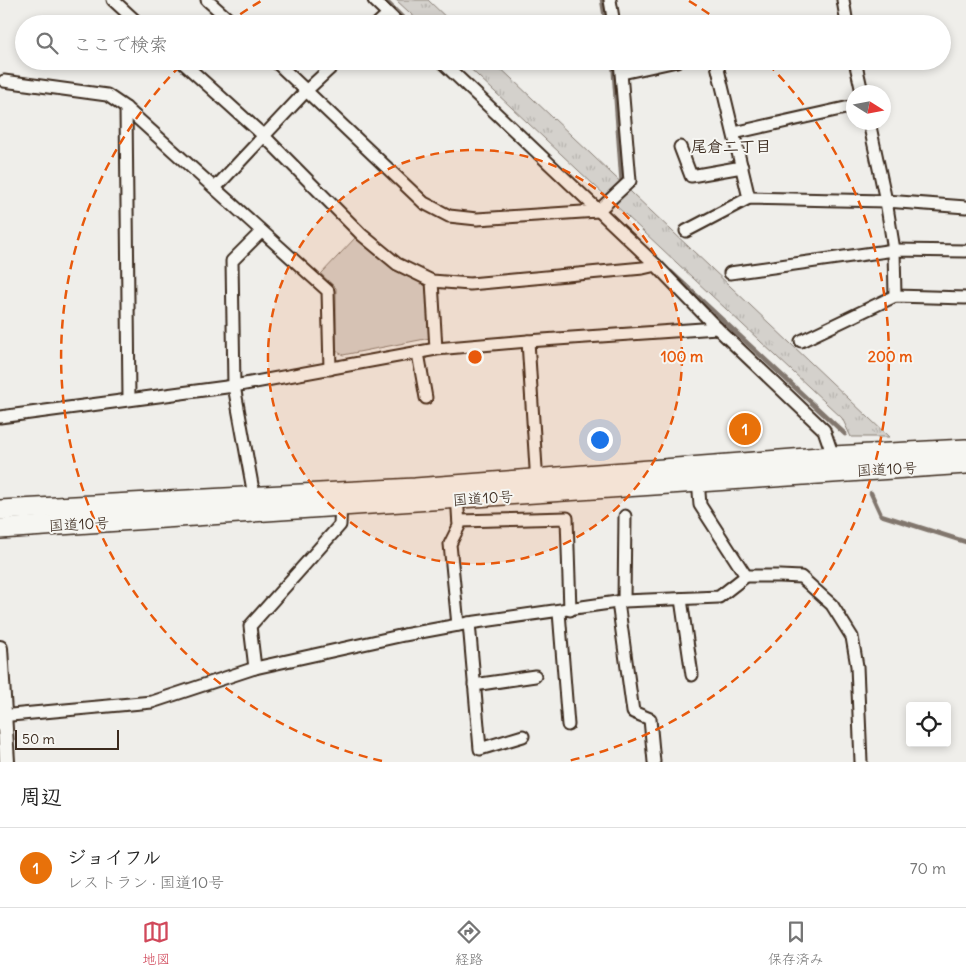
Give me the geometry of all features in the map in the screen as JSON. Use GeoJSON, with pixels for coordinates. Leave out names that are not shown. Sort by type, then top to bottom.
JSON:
{"type":"FeatureCollection","features":[{"type":"Feature","properties":{"kind":"highway","name":"国道10号"},"geometry":{"type":"LineString","coordinates":[[0,529],[255,505],[538,486],[833,456],[966,449]]}},
{"type":"Feature","properties":{"kind":"highway","name":"国道10号"},"geometry":{"type":"LineString","coordinates":[[538,486],[698,480],[966,464]]}},
{"type":"Feature","properties":{"kind":"highway","name":"国道10号"},"geometry":{"type":"LineString","coordinates":[[0,510],[255,505]]}},
{"type":"Feature","properties":{"kind":"street"},"geometry":{"type":"LineString","coordinates":[[113,0],[129,15]]}},
{"type":"Feature","properties":{"kind":"street"},"geometry":{"type":"LineString","coordinates":[[207,0],[224,15]]}},
{"type":"Feature","properties":{"kind":"street"},"geometry":{"type":"LineString","coordinates":[[374,0],[388,14]]}},
{"type":"Feature","properties":{"kind":"street"},"geometry":{"type":"LineString","coordinates":[[610,0],[612,15]]}},
{"type":"Feature","properties":{"kind":"street"},"geometry":{"type":"LineString","coordinates":[[843,0],[846,15]]}},
{"type":"Feature","properties":{"kind":"street"},"geometry":{"type":"LineString","coordinates":[[191,70],[264,136],[362,235],[397,264],[432,281],[470,284],[643,268],[656,265]]}},
{"type":"Feature","properties":{"kind":"street"},"geometry":{"type":"LineString","coordinates":[[285,70],[424,203],[449,216],[478,219],[598,211],[630,181],[622,70]]}},
{"type":"Feature","properties":{"kind":"street"},"geometry":{"type":"LineString","coordinates":[[216,187],[307,90],[328,70]]}},
{"type":"Feature","properties":{"kind":"street"},"geometry":{"type":"LineString","coordinates":[[450,70],[656,265],[717,328],[824,430],[833,456],[852,471]]}},
{"type":"Feature","properties":{"kind":"street"},"geometry":{"type":"LineString","coordinates":[[622,73],[636,70]]}},
{"type":"Feature","properties":{"kind":"street"},"geometry":{"type":"LineString","coordinates":[[718,70],[749,198]]}},
{"type":"Feature","properties":{"kind":"street"},"geometry":{"type":"LineString","coordinates":[[857,70],[860,85]]}},
{"type":"Feature","properties":{"kind":"street"},"geometry":{"type":"LineString","coordinates":[[4,81],[107,95],[126,108],[216,187],[261,232],[328,291],[330,369]]}},
{"type":"Feature","properties":{"kind":"street"},"geometry":{"type":"LineString","coordinates":[[126,108],[129,399]]}},
{"type":"Feature","properties":{"kind":"street"},"geometry":{"type":"LineString","coordinates":[[734,133],[846,108]]}},
{"type":"Feature","properties":{"kind":"street"},"geometry":{"type":"LineString","coordinates":[[871,130],[894,250],[895,296]]}},
{"type":"Feature","properties":{"kind":"street"},"geometry":{"type":"LineString","coordinates":[[680,147],[691,176],[742,168]]}},
{"type":"Feature","properties":{"kind":"street"},"geometry":{"type":"LineString","coordinates":[[686,231],[749,198],[886,202],[966,207]]}},
{"type":"Feature","properties":{"kind":"street"},"geometry":{"type":"LineString","coordinates":[[255,505],[234,386],[232,260],[261,232]]}},
{"type":"Feature","properties":{"kind":"street"},"geometry":{"type":"LineString","coordinates":[[730,273],[894,250],[966,251]]}},
{"type":"Feature","properties":{"kind":"street"},"geometry":{"type":"LineString","coordinates":[[432,281],[436,349]]}},
{"type":"Feature","properties":{"kind":"street"},"geometry":{"type":"LineString","coordinates":[[801,341],[895,296],[966,298]]}},
{"type":"Feature","properties":{"kind":"street"},"geometry":{"type":"LineString","coordinates":[[0,417],[234,386],[436,349],[717,328]]}},
{"type":"Feature","properties":{"kind":"street"},"geometry":{"type":"LineString","coordinates":[[528,341],[538,486]]}},
{"type":"Feature","properties":{"kind":"street"},"geometry":{"type":"LineString","coordinates":[[418,353],[426,398]]}},
{"type":"Feature","properties":{"kind":"street"},"geometry":{"type":"LineString","coordinates":[[698,480],[700,505],[746,576]]}},
{"type":"Feature","properties":{"kind":"street"},"geometry":{"type":"LineString","coordinates":[[457,492],[459,526],[450,544],[474,685],[480,749],[523,736]]}},
{"type":"Feature","properties":{"kind":"street"},"geometry":{"type":"LineString","coordinates":[[255,668],[250,626],[340,525],[340,500]]}},
{"type":"Feature","properties":{"kind":"street"},"geometry":{"type":"LineString","coordinates":[[625,516],[621,602],[633,712],[650,719],[654,762]]}},
{"type":"Feature","properties":{"kind":"street"},"geometry":{"type":"LineString","coordinates":[[459,521],[567,518],[564,611],[568,725]]}},
{"type":"Feature","properties":{"kind":"street"},"geometry":{"type":"LineString","coordinates":[[2,716],[152,702],[255,668],[463,624],[621,602],[718,597],[746,576],[801,577],[832,605],[844,621],[852,637],[857,666],[861,762]]}},
{"type":"Feature","properties":{"kind":"street"},"geometry":{"type":"LineString","coordinates":[[681,599],[692,675]]}},
{"type":"Feature","properties":{"kind":"street"},"geometry":{"type":"LineString","coordinates":[[0,648],[2,716],[8,762]]}},
{"type":"Feature","properties":{"kind":"street"},"geometry":{"type":"LineString","coordinates":[[474,685],[535,676]]}},
{"type":"Feature","properties":{"kind":"green space"},"geometry":{"type":"Polygon","coordinates":[[[396,0],[428,0],[444,15],[412,15],[396,0]]]}},
{"type":"Feature","properties":{"kind":"green space"},"geometry":{"type":"Polygon","coordinates":[[[472,70],[502,70],[889,437],[851,437],[842,418],[472,70]]]}},
{"type":"Feature","properties":{"kind":"green space"},"geometry":{"type":"Polygon","coordinates":[[[356,237],[390,266],[429,287],[430,338],[343,355],[336,351],[336,288],[321,274],[356,237]]]}},
{"type":"Feature","properties":{"kind":"waterway"},"geometry":{"type":"LineString","coordinates":[[385,0],[400,15]]}},
{"type":"Feature","properties":{"kind":"waterway"},"geometry":{"type":"LineString","coordinates":[[602,0],[604,15]]}},
{"type":"Feature","properties":{"kind":"waterway"},"geometry":{"type":"LineString","coordinates":[[614,70],[622,187]]}},
{"type":"Feature","properties":{"kind":"waterway"},"geometry":{"type":"LineString","coordinates":[[671,272],[845,434]]}},
{"type":"Feature","properties":{"kind":"waterway"},"geometry":{"type":"LineString","coordinates":[[871,493],[881,515],[966,542]]}},
{"type":"Feature","properties":{"kind":"place","name":"ジョイフル"},"geometry":{"type":"Point","coordinates":[745,429]}},
{"type":"Feature","properties":{"kind":"district","name":"尾倉二丁目"},"geometry":{"type":"Point","coordinates":[731,146]}}]}
